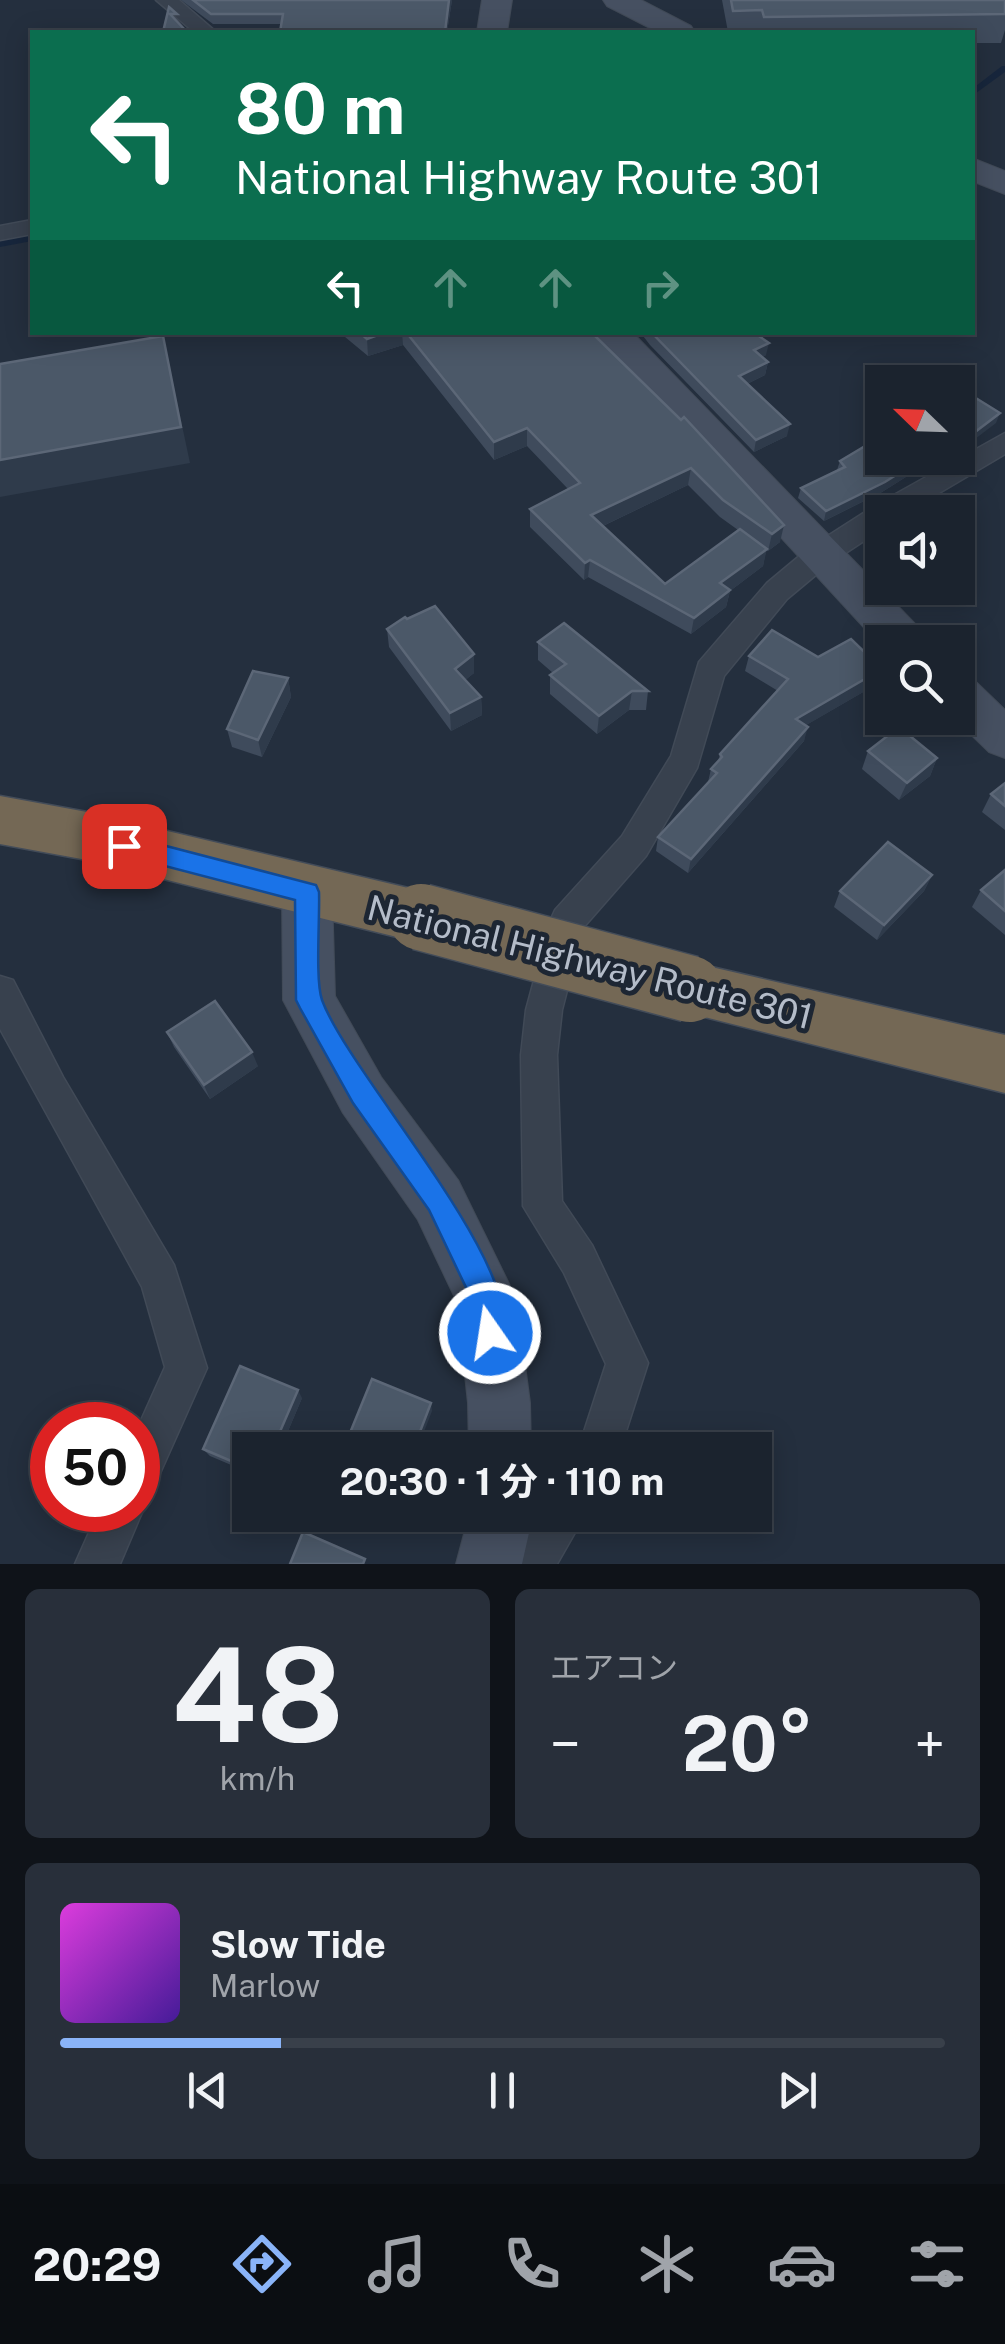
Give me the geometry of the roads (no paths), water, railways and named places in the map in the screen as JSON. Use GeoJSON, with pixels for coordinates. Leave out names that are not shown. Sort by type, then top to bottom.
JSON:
{"type":"FeatureCollection","features":[{"type":"Feature","properties":{"kind":"highway","name":"National Highway Route 301"},"geometry":{"type":"LineString","coordinates":[[0,820],[87,836],[421,917],[690,990],[1005,1064]]}},
{"type":"Feature","properties":{"kind":"street"},"geometry":{"type":"LineString","coordinates":[[166,0],[204,30]]}},
{"type":"Feature","properties":{"kind":"street"},"geometry":{"type":"LineString","coordinates":[[492,30],[497,0]]}},
{"type":"Feature","properties":{"kind":"street"},"geometry":{"type":"LineString","coordinates":[[618,0],[676,30]]}},
{"type":"Feature","properties":{"kind":"street"},"geometry":{"type":"LineString","coordinates":[[975,169],[1005,184]]}},
{"type":"Feature","properties":{"kind":"street"},"geometry":{"type":"LineString","coordinates":[[0,234],[30,227]]}},
{"type":"Feature","properties":{"kind":"street"},"geometry":{"type":"LineString","coordinates":[[613,335],[888,625]]}},
{"type":"Feature","properties":{"kind":"street"},"geometry":{"type":"LineString","coordinates":[[916,495],[1005,442]]}},
{"type":"Feature","properties":{"kind":"street"},"geometry":{"type":"LineString","coordinates":[[605,1432],[628,1363],[578,1259],[543,1206],[540,1056],[544,1010],[567,921],[634,846],[686,759],[710,670],[777,591],[819,556],[865,526]]}},
{"type":"Feature","properties":{"kind":"street"},"geometry":{"type":"LineString","coordinates":[[975,710],[1005,739]]}},
{"type":"Feature","properties":{"kind":"street"},"geometry":{"type":"LineString","coordinates":[[307,892],[308,1000],[362,1094],[438,1200],[486,1298],[500,1403],[500,1432]]}},
{"type":"Feature","properties":{"kind":"street"},"geometry":{"type":"LineString","coordinates":[[0,992],[50,1089],[160,1280],[186,1368],[160,1425]]}},
{"type":"Feature","properties":{"kind":"street"},"geometry":{"type":"LineString","coordinates":[[96,1564],[111,1532]]}},
{"type":"Feature","properties":{"kind":"street"},"geometry":{"type":"LineString","coordinates":[[489,1564],[497,1532]]}},
{"type":"Feature","properties":{"kind":"street"},"geometry":{"type":"LineString","coordinates":[[531,1564],[552,1532]]}},
{"type":"Feature","properties":{"kind":"waterway"},"geometry":{"type":"LineString","coordinates":[[975,92],[1005,68]]}},
{"type":"Feature","properties":{"kind":"waterway"},"geometry":{"type":"LineString","coordinates":[[0,244],[30,238]]}}]}
